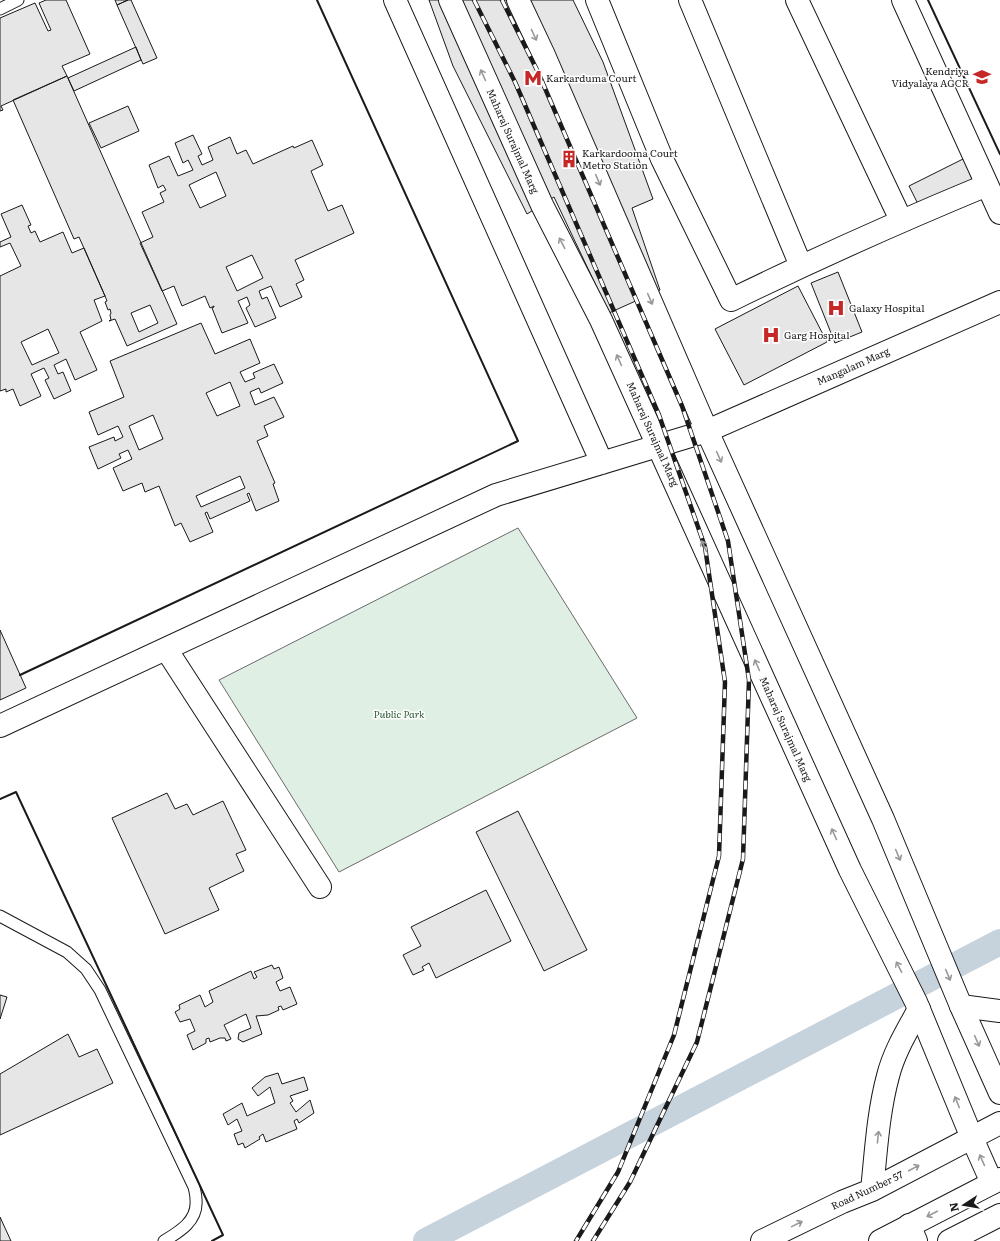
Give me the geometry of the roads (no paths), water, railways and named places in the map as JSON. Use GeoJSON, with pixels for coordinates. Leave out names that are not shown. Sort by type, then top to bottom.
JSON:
{"type":"FeatureCollection","features":[{"type":"Feature","properties":{"kind":"street"},"geometry":{"type":"LineString","coordinates":[[395,0],[602,463]]}},
{"type":"Feature","properties":{"kind":"street","name":"Maharaj Surajmal Marg"},"geometry":{"type":"LineString","coordinates":[[450,0],[542,205],[601,320],[659,446],[850,870],[918,1006],[972,1138],[996,1181]]}},
{"type":"Feature","properties":{"kind":"street"},"geometry":{"type":"LineString","coordinates":[[518,0],[543,53],[707,431],[883,818],[961,1006],[1000,1093]]}},
{"type":"Feature","properties":{"kind":"street"},"geometry":{"type":"LineString","coordinates":[[597,0],[662,159],[731,300],[901,220],[987,185]]}},
{"type":"Feature","properties":{"kind":"street"},"geometry":{"type":"LineString","coordinates":[[690,0],[801,266]]}},
{"type":"Feature","properties":{"kind":"street"},"geometry":{"type":"LineString","coordinates":[[797,0],[901,220]]}},
{"type":"Feature","properties":{"kind":"street"},"geometry":{"type":"LineString","coordinates":[[903,0],[1000,213]]}},
{"type":"Feature","properties":{"kind":"street","name":"Mangalam Marg"},"geometry":{"type":"LineString","coordinates":[[0,726],[496,495],[707,431],[1000,302]]}},
{"type":"Feature","properties":{"kind":"street"},"geometry":{"type":"LineString","coordinates":[[166,649],[320,886]]}},
{"type":"Feature","properties":{"kind":"street"},"geometry":{"type":"LineString","coordinates":[[872,1190],[880,1118],[888,1076],[897,1049],[918,1006]]}},
{"type":"Feature","properties":{"kind":"street"},"geometry":{"type":"LineString","coordinates":[[961,1006],[1000,1011]]}},
{"type":"Feature","properties":{"kind":"street","name":"Road Number 57"},"geometry":{"type":"LineString","coordinates":[[762,1241],[842,1202],[872,1190],[1000,1123]]}},
{"type":"Feature","properties":{"kind":"street"},"geometry":{"type":"LineString","coordinates":[[880,1241],[913,1233],[996,1181]]}},
{"type":"Feature","properties":{"kind":"street"},"geometry":{"type":"LineString","coordinates":[[949,1241],[1000,1215]]}},
{"type":"Feature","properties":{"kind":"lane"},"geometry":{"type":"LineString","coordinates":[[0,9],[18,0]]}},
{"type":"Feature","properties":{"kind":"lane"},"geometry":{"type":"LineString","coordinates":[[0,916],[67,952],[86,969],[100,990],[194,1187],[196,1201],[190,1222],[180,1231],[164,1241]]}},
{"type":"Feature","properties":{"kind":"waterway"},"geometry":{"type":"LineString","coordinates":[[426,1241],[1000,942]]}},
{"type":"Feature","properties":{"kind":"railway"},"geometry":{"type":"LineString","coordinates":[[474,0],[515,82],[659,415],[705,547],[725,682],[719,856],[674,1035],[618,1172],[576,1241]]}},
{"type":"Feature","properties":{"kind":"railway"},"geometry":{"type":"LineString","coordinates":[[502,0],[538,72],[682,406],[728,541],[749,680],[743,859],[697,1042],[630,1182],[593,1241]]}},
{"type":"Feature","properties":{"kind":"place","name":"Kendriya Vidyalaya AGCR"},"geometry":{"type":"Point","coordinates":[982,77]}},
{"type":"Feature","properties":{"kind":"place","name":"Karkarduma Court"},"geometry":{"type":"Point","coordinates":[533,78]}},
{"type":"Feature","properties":{"kind":"place","name":"Karkardooma Court Metro Station"},"geometry":{"type":"Point","coordinates":[569,159]}},
{"type":"Feature","properties":{"kind":"place","name":"Galaxy Hospital"},"geometry":{"type":"Point","coordinates":[836,308]}},
{"type":"Feature","properties":{"kind":"place","name":"Garg Hospital"},"geometry":{"type":"Point","coordinates":[771,335]}},
{"type":"Feature","properties":{"kind":"park label","name":"Public Park"},"geometry":{"type":"Point","coordinates":[399,714]}}]}
